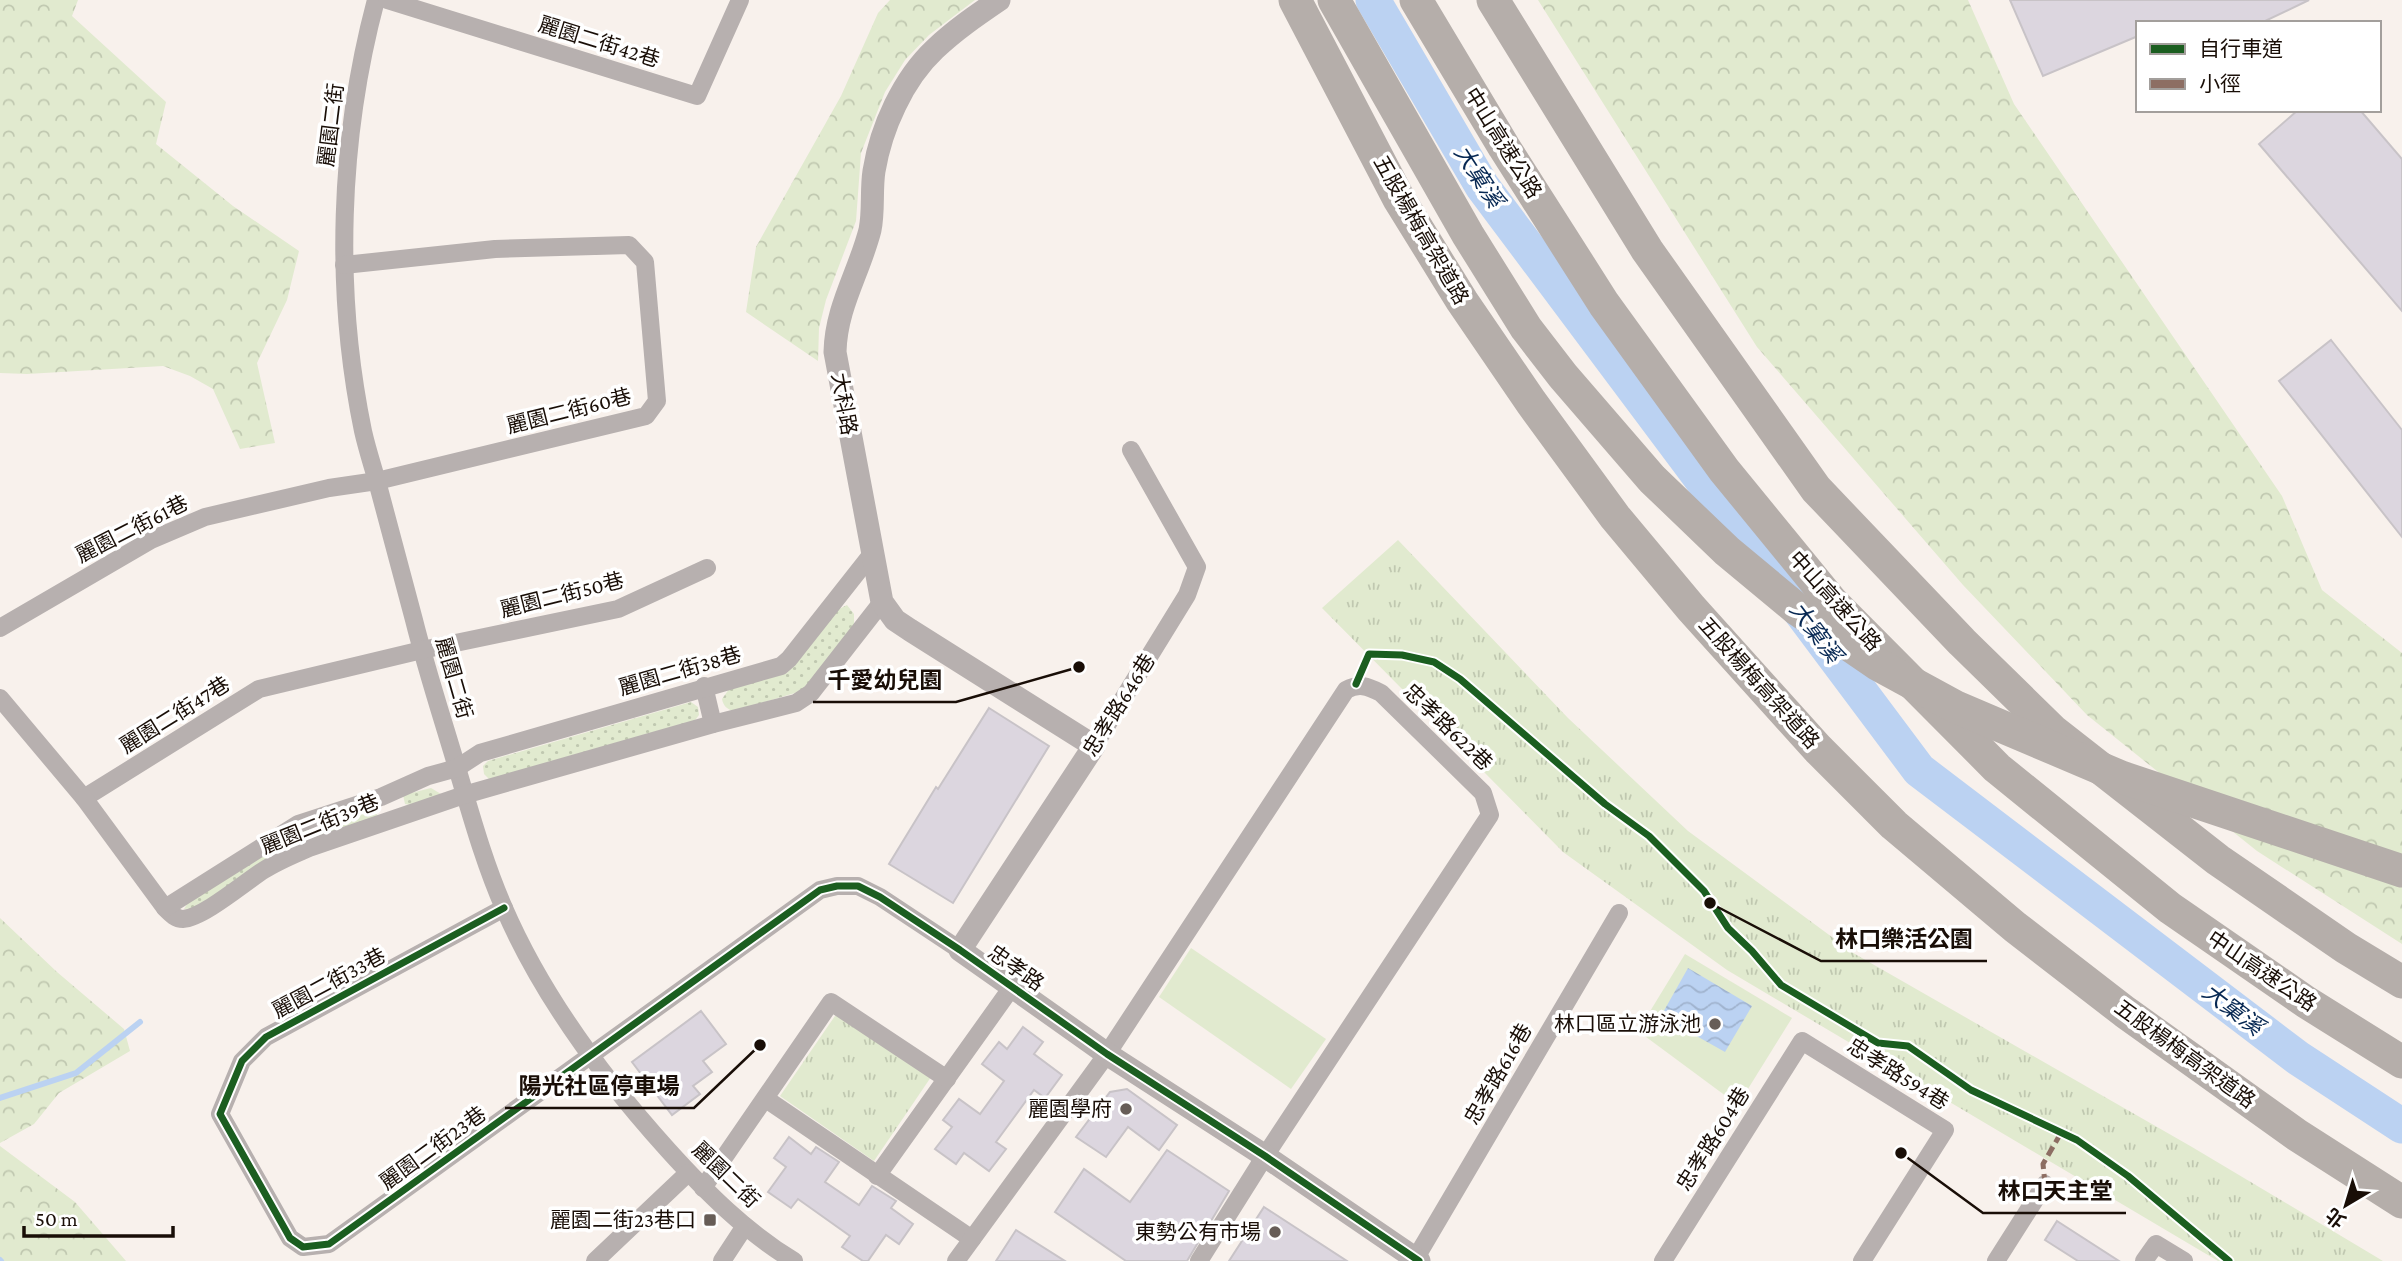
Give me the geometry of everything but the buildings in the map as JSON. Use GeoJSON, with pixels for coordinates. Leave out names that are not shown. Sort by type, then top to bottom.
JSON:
{"type":"FeatureCollection","features":[{"type":"Feature","properties":{"kind":"highway","name":"五股楊梅高架道路"},"geometry":{"type":"LineString","coordinates":[[1295,0],[1399,199],[1462,301],[1531,402],[1615,517],[1690,608],[1809,740],[1894,825],[2015,927],[2125,1012],[2265,1112],[2402,1202]]}},
{"type":"Feature","properties":{"kind":"highway","name":"五股楊梅高架道路"},"geometry":{"type":"LineString","coordinates":[[1334,0],[1468,234],[1526,328],[1563,376],[1652,479],[1727,551],[1798,610],[1877,664],[1956,707],[2121,777],[2402,871]]}},
{"type":"Feature","properties":{"kind":"highway","name":"中山高速公路"},"geometry":{"type":"LineString","coordinates":[[1416,0],[1504,147],[1604,304],[1724,470],[1832,602],[1997,768],[2170,908],[2306,1002],[2402,1062]]}},
{"type":"Feature","properties":{"kind":"highway"},"geometry":{"type":"LineString","coordinates":[[1493,0],[1647,250],[1816,489],[1962,642],[2053,731],[2218,860],[2346,948],[2402,982]]}},
{"type":"Feature","properties":{"kind":"street","name":"麗園二街"},"geometry":{"type":"LineString","coordinates":[[376,0],[364,46],[346,186],[345,265],[352,366],[363,433],[464,795],[504,908],[521,944],[564,1018],[590,1056],[688,1173],[764,1243],[794,1261]]}},
{"type":"Feature","properties":{"kind":"street","name":"麗園二街42巷"},"geometry":{"type":"LineString","coordinates":[[387,0],[697,96],[740,0]]}},
{"type":"Feature","properties":{"kind":"street","name":"大科路"},"geometry":{"type":"LineString","coordinates":[[881,602],[835,352],[835,330],[871,226],[873,173],[881,139],[895,108],[912,77],[934,50],[999,0]]}},
{"type":"Feature","properties":{"kind":"street","name":"麗園二街60巷"},"geometry":{"type":"LineString","coordinates":[[345,265],[495,249],[629,245],[645,262],[657,401],[646,416],[377,481]]}},
{"type":"Feature","properties":{"kind":"street","name":"忠孝路646巷"},"geometry":{"type":"LineString","coordinates":[[960,950],[1094,746],[1187,596],[1196,567],[1131,450]]}},
{"type":"Feature","properties":{"kind":"street","name":"麗園二街61巷"},"geometry":{"type":"LineString","coordinates":[[0,628],[151,540],[205,517],[329,488],[377,481]]}},
{"type":"Feature","properties":{"kind":"street","name":"麗園二街38巷"},"geometry":{"type":"LineString","coordinates":[[457,768],[480,753],[704,686],[772,669],[789,659],[871,555]]}},
{"type":"Feature","properties":{"kind":"street","name":"麗園二街50巷"},"geometry":{"type":"LineString","coordinates":[[422,650],[618,609],[707,568]]}},
{"type":"Feature","properties":{"kind":"street"},"geometry":{"type":"LineString","coordinates":[[464,795],[796,703],[810,693],[881,602],[895,620],[1094,746]]}},
{"type":"Feature","properties":{"kind":"street","name":"麗園二街47巷"},"geometry":{"type":"LineString","coordinates":[[85,798],[259,689],[422,650]]}},
{"type":"Feature","properties":{"kind":"street","name":"忠孝路622巷"},"geometry":{"type":"LineString","coordinates":[[1107,1054],[1346,690],[1356,684],[1368,686],[1381,693],[1483,793],[1490,815],[1265,1156]]}},
{"type":"Feature","properties":{"kind":"street"},"geometry":{"type":"LineString","coordinates":[[704,686],[713,724]]}},
{"type":"Feature","properties":{"kind":"street"},"geometry":{"type":"LineString","coordinates":[[0,698],[85,798],[165,908]]}},
{"type":"Feature","properties":{"kind":"street","name":"麗園二街39巷"},"geometry":{"type":"LineString","coordinates":[[457,768],[428,776],[381,797],[298,824],[165,908],[174,917],[182,919],[197,916],[284,858],[464,795]]}},
{"type":"Feature","properties":{"kind":"street"},"geometry":{"type":"LineString","coordinates":[[381,797],[390,821]]}},
{"type":"Feature","properties":{"kind":"street","name":"忠孝路"},"geometry":{"type":"LineString","coordinates":[[590,1056],[820,890],[837,886],[858,886],[880,897],[960,950],[1107,1054],[1265,1156],[1416,1260]]}},
{"type":"Feature","properties":{"kind":"street","name":"麗園二街33巷"},"geometry":{"type":"LineString","coordinates":[[329,1244],[303,1247],[290,1238],[220,1114],[242,1061],[267,1037],[504,908]]}},
{"type":"Feature","properties":{"kind":"street","name":"忠孝路616巷"},"geometry":{"type":"LineString","coordinates":[[1416,1260],[1619,913]]}},
{"type":"Feature","properties":{"kind":"street"},"geometry":{"type":"LineString","coordinates":[[877,1176],[1013,987]]}},
{"type":"Feature","properties":{"kind":"street"},"geometry":{"type":"LineString","coordinates":[[703,1188],[831,1002],[947,1079]]}},
{"type":"Feature","properties":{"kind":"street","name":"忠孝路604巷"},"geometry":{"type":"LineString","coordinates":[[1663,1261],[1802,1041]]}},
{"type":"Feature","properties":{"kind":"street","name":"忠孝路594巷"},"geometry":{"type":"LineString","coordinates":[[1802,1041],[1945,1129],[1862,1261]]}},
{"type":"Feature","properties":{"kind":"street"},"geometry":{"type":"LineString","coordinates":[[957,1261],[1107,1054]]}},
{"type":"Feature","properties":{"kind":"street","name":"麗園二街23巷"},"geometry":{"type":"LineString","coordinates":[[329,1244],[590,1056]]}},
{"type":"Feature","properties":{"kind":"street"},"geometry":{"type":"LineString","coordinates":[[766,1099],[972,1239]]}},
{"type":"Feature","properties":{"kind":"street"},"geometry":{"type":"LineString","coordinates":[[1199,1261],[1265,1156]]}},
{"type":"Feature","properties":{"kind":"street"},"geometry":{"type":"LineString","coordinates":[[595,1261],[688,1173]]}},
{"type":"Feature","properties":{"kind":"street"},"geometry":{"type":"LineString","coordinates":[[1996,1261],[2045,1184]]}},
{"type":"Feature","properties":{"kind":"street"},"geometry":{"type":"LineString","coordinates":[[722,1261],[745,1226]]}},
{"type":"Feature","properties":{"kind":"street"},"geometry":{"type":"LineString","coordinates":[[2144,1261],[2156,1244],[2184,1261]]}},
{"type":"Feature","properties":{"kind":"green space"},"geometry":{"type":"Polygon","coordinates":[[[0,0],[78,0],[72,16],[166,102],[156,144],[233,206],[299,251],[287,300],[257,363],[275,443],[240,449],[213,389],[190,376],[163,366],[27,374],[0,373],[0,0]]]}},
{"type":"Feature","properties":{"kind":"green space"},"geometry":{"type":"Polygon","coordinates":[[[890,0],[975,0],[929,35],[905,60],[885,92],[861,153],[856,221],[826,300],[819,328],[818,361],[746,312],[756,247],[841,96],[878,13],[890,0]]]}},
{"type":"Feature","properties":{"kind":"green space"},"geometry":{"type":"Polygon","coordinates":[[[1538,0],[1968,0],[2014,104],[2282,496],[2322,590],[2402,653],[2402,944],[2257,851],[2087,715],[1963,585],[1757,347],[1538,0]]]}},
{"type":"Feature","properties":{"kind":"green space"},"geometry":{"type":"Polygon","coordinates":[[[1398,540],[1568,718],[1688,831],[1855,954],[2192,1147],[2383,1261],[2218,1261],[1727,970],[1563,852],[1322,608],[1398,540]]]}},
{"type":"Feature","properties":{"kind":"green space"},"geometry":{"type":"Polygon","coordinates":[[[847,605],[854,614],[854,625],[807,686],[795,693],[734,711],[726,707],[722,699],[729,689],[787,673],[837,610],[847,605]]]}},
{"type":"Feature","properties":{"kind":"green space"},"geometry":{"type":"Polygon","coordinates":[[[691,702],[698,707],[699,715],[693,723],[491,781],[484,774],[483,766],[488,761],[691,702]]]}},
{"type":"Feature","properties":{"kind":"green space"},"geometry":{"type":"Polygon","coordinates":[[[431,788],[441,794],[416,806],[405,804],[403,795],[431,788]]]}},
{"type":"Feature","properties":{"kind":"green space"},"geometry":{"type":"Polygon","coordinates":[[[369,810],[378,815],[370,821],[307,839],[197,908],[184,909],[189,901],[304,830],[369,810]]]}},
{"type":"Feature","properties":{"kind":"green space"},"geometry":{"type":"Polygon","coordinates":[[[0,918],[57,972],[124,1029],[130,1051],[59,1093],[34,1124],[0,1143],[0,918]]]}},
{"type":"Feature","properties":{"kind":"green space"},"geometry":{"type":"Polygon","coordinates":[[[1191,948],[1326,1039],[1291,1089],[1159,997],[1191,948]]]}},
{"type":"Feature","properties":{"kind":"green space","name":"林口區立游泳池"},"geometry":{"type":"Polygon","coordinates":[[[1685,954],[1792,1018],[1738,1105],[1638,1031],[1685,954]]]}},
{"type":"Feature","properties":{"kind":"green space"},"geometry":{"type":"Polygon","coordinates":[[[837,1013],[931,1077],[874,1161],[780,1096],[837,1013]]]}},
{"type":"Feature","properties":{"kind":"green space"},"geometry":{"type":"Polygon","coordinates":[[[0,1146],[75,1202],[126,1261],[0,1261],[0,1146]]]}},
{"type":"Feature","properties":{"kind":"water"},"geometry":{"type":"Polygon","coordinates":[[[1688,968],[1752,1006],[1725,1052],[1661,1016],[1688,968]]]}},
{"type":"Feature","properties":{"kind":"waterway","name":"大窠溪"},"geometry":{"type":"LineString","coordinates":[[1373,0],[1482,186],[1919,770],[2298,1058],[2402,1126]]}},
{"type":"Feature","properties":{"kind":"waterway"},"geometry":{"type":"LineString","coordinates":[[0,1098],[76,1073],[140,1022]]}},
{"type":"Feature","properties":{"kind":"marked path"},"geometry":{"type":"LineString","coordinates":[[2045,1184],[2043,1164],[2061,1133]]}},
{"type":"Feature","properties":{"kind":"cycle path"},"geometry":{"type":"LineString","coordinates":[[1356,684],[1369,654],[1402,655],[1434,662],[1460,679],[1605,804],[1649,836],[1704,891],[1728,928],[1781,985],[1878,1043],[1908,1046],[1971,1090],[2077,1140],[2128,1176],[2229,1261]]}},
{"type":"Feature","properties":{"kind":"cycle path"},"geometry":{"type":"LineString","coordinates":[[504,908],[266,1037],[242,1061],[220,1114],[290,1238],[303,1247],[329,1244],[820,890],[837,886],[858,886],[880,897],[960,950],[1107,1054],[1265,1156],[1419,1261]]}},
{"type":"Feature","properties":{"kind":"place","name":"千愛幼兒園"},"geometry":{"type":"Point","coordinates":[1079,667]}},
{"type":"Feature","properties":{"kind":"place","name":"林口樂活公園"},"geometry":{"type":"Point","coordinates":[1710,903]}},
{"type":"Feature","properties":{"kind":"place","name":"林口區立游泳池"},"geometry":{"type":"Point","coordinates":[1715,1024]}},
{"type":"Feature","properties":{"kind":"place","name":"陽光社區停車場"},"geometry":{"type":"Point","coordinates":[760,1045]}},
{"type":"Feature","properties":{"kind":"place","name":"麗園學府"},"geometry":{"type":"Point","coordinates":[1126,1109]}},
{"type":"Feature","properties":{"kind":"place","name":"林口天主堂"},"geometry":{"type":"Point","coordinates":[1901,1153]}},
{"type":"Feature","properties":{"kind":"place","name":"麗園二街23巷口"},"geometry":{"type":"Point","coordinates":[710,1220]}},
{"type":"Feature","properties":{"kind":"place","name":"東勢公有市場"},"geometry":{"type":"Point","coordinates":[1275,1232]}}]}
